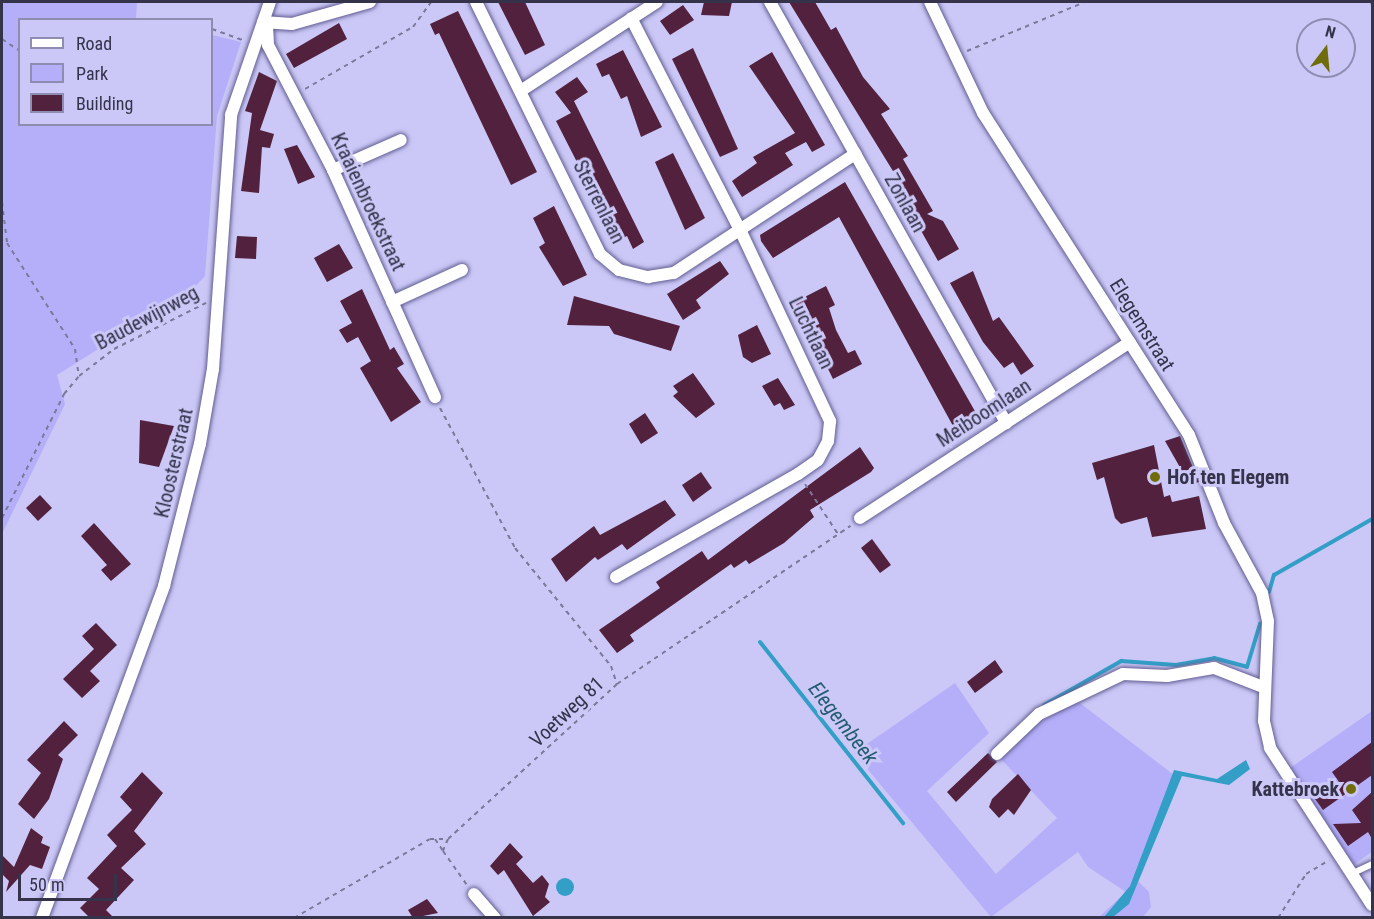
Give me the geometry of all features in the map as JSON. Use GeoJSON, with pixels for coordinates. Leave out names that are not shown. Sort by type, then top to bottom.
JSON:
{"type":"FeatureCollection","features":[{"type":"Feature","properties":{"kind":"street","name":"Kloosterstraat"},"geometry":{"type":"LineString","coordinates":[[42,918],[164,586],[200,444],[213,369],[210,298],[231,116],[248,43],[265,23],[270,2]]}},
{"type":"Feature","properties":{"kind":"street"},"geometry":{"type":"LineString","coordinates":[[265,23],[292,24],[370,2]]}},
{"type":"Feature","properties":{"kind":"street","name":"Sterrenlaan"},"geometry":{"type":"LineString","coordinates":[[476,2],[522,90],[600,254],[619,270],[648,277],[674,273],[855,154]]}},
{"type":"Feature","properties":{"kind":"street"},"geometry":{"type":"LineString","coordinates":[[522,90],[657,2]]}},
{"type":"Feature","properties":{"kind":"street","name":"Zonlaan"},"geometry":{"type":"LineString","coordinates":[[770,2],[1006,423]]}},
{"type":"Feature","properties":{"kind":"street","name":"Elegemstraat"},"geometry":{"type":"LineString","coordinates":[[930,2],[983,113],[1189,435],[1224,523],[1262,593],[1268,621],[1263,687],[1270,748],[1372,905]]}},
{"type":"Feature","properties":{"kind":"street","name":"Luchtlaan"},"geometry":{"type":"LineString","coordinates":[[616,577],[798,474],[818,460],[828,441],[830,421],[740,230],[631,18]]}},
{"type":"Feature","properties":{"kind":"street","name":"Kraaienbroekstraat"},"geometry":{"type":"LineString","coordinates":[[265,23],[267,45],[296,94],[333,170],[435,397]]}},
{"type":"Feature","properties":{"kind":"street"},"geometry":{"type":"LineString","coordinates":[[333,170],[401,140]]}},
{"type":"Feature","properties":{"kind":"street"},"geometry":{"type":"LineString","coordinates":[[392,302],[462,270]]}},
{"type":"Feature","properties":{"kind":"street","name":"Meiboomlaan"},"geometry":{"type":"LineString","coordinates":[[860,518],[1130,342]]}},
{"type":"Feature","properties":{"kind":"street"},"geometry":{"type":"LineString","coordinates":[[997,754],[1039,714],[1123,674],[1167,675],[1214,668],[1263,687]]}},
{"type":"Feature","properties":{"kind":"street"},"geometry":{"type":"LineString","coordinates":[[474,894],[495,918]]}},
{"type":"Feature","properties":{"kind":"lane"},"geometry":{"type":"LineString","coordinates":[[1351,874],[1372,864]]}},
{"type":"Feature","properties":{"kind":"path"},"geometry":{"type":"LineString","coordinates":[[296,94],[412,27],[431,2]]}},
{"type":"Feature","properties":{"kind":"path"},"geometry":{"type":"LineString","coordinates":[[956,56],[1084,2]]}},
{"type":"Feature","properties":{"kind":"path"},"geometry":{"type":"LineString","coordinates":[[213,29],[248,43],[250,29]]}},
{"type":"Feature","properties":{"kind":"path"},"geometry":{"type":"LineString","coordinates":[[2,39],[18,50]]}},
{"type":"Feature","properties":{"kind":"path"},"geometry":{"type":"LineString","coordinates":[[2,202],[7,243],[75,350],[79,376]]}},
{"type":"Feature","properties":{"kind":"path"},"geometry":{"type":"LineString","coordinates":[[206,313],[210,298]]}},
{"type":"Feature","properties":{"kind":"path","name":"Baudewijnweg"},"geometry":{"type":"LineString","coordinates":[[2,518],[64,394],[79,376],[104,355],[210,298]]}},
{"type":"Feature","properties":{"kind":"path"},"geometry":{"type":"LineString","coordinates":[[435,397],[515,548],[611,666],[617,684]]}},
{"type":"Feature","properties":{"kind":"path"},"geometry":{"type":"LineString","coordinates":[[798,474],[838,534]]}},
{"type":"Feature","properties":{"kind":"path","name":"Voetweg 81"},"geometry":{"type":"LineString","coordinates":[[448,840],[617,684],[860,518]]}},
{"type":"Feature","properties":{"kind":"path"},"geometry":{"type":"LineString","coordinates":[[435,839],[474,894]]}},
{"type":"Feature","properties":{"kind":"path"},"geometry":{"type":"LineString","coordinates":[[294,918],[435,839],[448,840],[443,851]]}},
{"type":"Feature","properties":{"kind":"path"},"geometry":{"type":"LineString","coordinates":[[1278,918],[1306,874],[1338,854]]}},
{"type":"Feature","properties":{"kind":"green space"},"geometry":{"type":"Polygon","coordinates":[[[2,2],[137,2],[136,18],[18,18],[18,126],[213,126],[213,35],[241,42],[217,116],[205,276],[192,290],[57,375],[65,404],[2,534],[2,2]]]}},
{"type":"Feature","properties":{"kind":"green space"},"geometry":{"type":"Polygon","coordinates":[[[955,683],[989,733],[927,791],[996,874],[1057,818],[1001,759],[1024,732],[1076,700],[1174,775],[1138,881],[1149,892],[1151,907],[1143,917],[1099,917],[1126,892],[1088,867],[1078,852],[991,917],[854,753],[955,683]]]}},
{"type":"Feature","properties":{"kind":"green space"},"geometry":{"type":"Polygon","coordinates":[[[1372,711],[1372,852],[1353,865],[1290,768],[1372,711]]]}},
{"type":"Feature","properties":{"kind":"water"},"geometry":{"type":"Polygon","coordinates":[[[1246,760],[1250,769],[1229,785],[1182,776],[1129,904],[1113,917],[1104,917],[1130,886],[1174,770],[1217,779],[1246,760]]]}},
{"type":"Feature","properties":{"kind":"water"},"geometry":{"type":"Polygon","coordinates":[[[565,878],[571,881],[574,887],[571,893],[565,896],[559,893],[556,887],[559,881],[565,878]]]}},
{"type":"Feature","properties":{"kind":"building"},"geometry":{"type":"Polygon","coordinates":[[[498,2],[525,2],[545,45],[525,55],[498,2]]]}},
{"type":"Feature","properties":{"kind":"building"},"geometry":{"type":"Polygon","coordinates":[[[704,2],[732,2],[729,16],[701,15],[704,2]]]}},
{"type":"Feature","properties":{"kind":"building"},"geometry":{"type":"Polygon","coordinates":[[[789,2],[815,2],[831,30],[836,27],[863,77],[890,109],[881,114],[908,156],[903,159],[933,211],[927,214],[943,221],[959,249],[938,261],[892,179],[896,176],[789,2]]]}},
{"type":"Feature","properties":{"kind":"building"},"geometry":{"type":"Polygon","coordinates":[[[683,5],[694,20],[670,35],[660,21],[683,5]]]}},
{"type":"Feature","properties":{"kind":"building"},"geometry":{"type":"Polygon","coordinates":[[[458,11],[537,172],[511,185],[439,33],[435,35],[430,24],[458,11]]]}},
{"type":"Feature","properties":{"kind":"building"},"geometry":{"type":"Polygon","coordinates":[[[339,23],[347,39],[294,68],[286,54],[339,23]]]}},
{"type":"Feature","properties":{"kind":"building"},"geometry":{"type":"Polygon","coordinates":[[[693,48],[738,149],[720,157],[672,59],[693,48]]]}},
{"type":"Feature","properties":{"kind":"building"},"geometry":{"type":"Polygon","coordinates":[[[623,50],[662,127],[641,137],[627,96],[621,99],[609,74],[602,77],[596,64],[623,50]]]}},
{"type":"Feature","properties":{"kind":"building"},"geometry":{"type":"Polygon","coordinates":[[[772,52],[825,145],[812,152],[806,142],[785,153],[793,165],[742,197],[732,181],[757,163],[753,157],[795,133],[749,66],[772,52]]]}},
{"type":"Feature","properties":{"kind":"building"},"geometry":{"type":"Polygon","coordinates":[[[259,72],[277,81],[260,130],[274,134],[270,148],[262,147],[259,193],[241,191],[252,113],[245,111],[259,72]]]}},
{"type":"Feature","properties":{"kind":"building"},"geometry":{"type":"Polygon","coordinates":[[[577,77],[588,92],[574,101],[644,242],[633,249],[627,236],[619,240],[606,219],[556,121],[571,113],[555,92],[577,77]]]}},
{"type":"Feature","properties":{"kind":"building"},"geometry":{"type":"Polygon","coordinates":[[[297,145],[315,177],[298,184],[284,149],[297,145]]]}},
{"type":"Feature","properties":{"kind":"building"},"geometry":{"type":"Polygon","coordinates":[[[673,153],[705,218],[685,230],[655,162],[673,153]]]}},
{"type":"Feature","properties":{"kind":"building"},"geometry":{"type":"Polygon","coordinates":[[[845,182],[976,413],[953,426],[839,217],[773,258],[761,241],[760,235],[845,182]]]}},
{"type":"Feature","properties":{"kind":"building"},"geometry":{"type":"Polygon","coordinates":[[[554,206],[587,275],[563,286],[539,247],[545,243],[533,218],[554,206]]]}},
{"type":"Feature","properties":{"kind":"building"},"geometry":{"type":"Polygon","coordinates":[[[237,236],[257,237],[256,259],[235,258],[237,236]]]}},
{"type":"Feature","properties":{"kind":"building"},"geometry":{"type":"Polygon","coordinates":[[[339,244],[353,268],[327,282],[314,258],[339,244]]]}},
{"type":"Feature","properties":{"kind":"building"},"geometry":{"type":"Polygon","coordinates":[[[720,261],[729,274],[696,300],[701,308],[683,320],[667,294],[720,261]]]}},
{"type":"Feature","properties":{"kind":"building"},"geometry":{"type":"Polygon","coordinates":[[[973,271],[993,321],[999,317],[1034,366],[1021,375],[1013,362],[1004,368],[983,342],[950,283],[973,271]]]}},
{"type":"Feature","properties":{"kind":"building"},"geometry":{"type":"Polygon","coordinates":[[[826,286],[835,305],[829,308],[836,330],[848,353],[855,350],[862,364],[833,379],[795,302],[826,286]]]}},
{"type":"Feature","properties":{"kind":"building"},"geometry":{"type":"Polygon","coordinates":[[[362,289],[390,350],[394,347],[404,364],[397,368],[421,402],[391,422],[360,368],[371,361],[358,337],[347,343],[339,330],[352,323],[340,301],[362,289]]]}},
{"type":"Feature","properties":{"kind":"building"},"geometry":{"type":"Polygon","coordinates":[[[574,296],[680,326],[671,351],[614,334],[609,326],[567,325],[574,296]]]}},
{"type":"Feature","properties":{"kind":"building"},"geometry":{"type":"Polygon","coordinates":[[[757,325],[771,354],[752,363],[743,357],[738,335],[757,325]]]}},
{"type":"Feature","properties":{"kind":"building"},"geometry":{"type":"Polygon","coordinates":[[[693,373],[715,404],[696,418],[673,396],[678,392],[673,386],[693,373]]]}},
{"type":"Feature","properties":{"kind":"building"},"geometry":{"type":"Polygon","coordinates":[[[778,378],[795,405],[784,410],[780,403],[774,406],[762,386],[778,378]]]}},
{"type":"Feature","properties":{"kind":"building"},"geometry":{"type":"Polygon","coordinates":[[[645,413],[658,433],[641,444],[629,424],[645,413]]]}},
{"type":"Feature","properties":{"kind":"building"},"geometry":{"type":"Polygon","coordinates":[[[140,420],[174,426],[159,467],[139,463],[140,420]]]}},
{"type":"Feature","properties":{"kind":"building"},"geometry":{"type":"Polygon","coordinates":[[[1180,436],[1199,482],[1190,485],[1165,441],[1180,436]]]}},
{"type":"Feature","properties":{"kind":"building"},"geometry":{"type":"Polygon","coordinates":[[[1154,445],[1164,497],[1170,495],[1172,502],[1199,496],[1206,529],[1152,537],[1147,517],[1121,524],[1115,518],[1104,477],[1097,480],[1092,463],[1154,445]]]}},
{"type":"Feature","properties":{"kind":"building"},"geometry":{"type":"Polygon","coordinates":[[[860,447],[874,468],[871,472],[810,510],[814,517],[784,543],[749,564],[746,560],[734,568],[731,564],[630,635],[634,641],[617,653],[599,630],[660,588],[656,582],[702,551],[708,560],[860,447]]]}},
{"type":"Feature","properties":{"kind":"building"},"geometry":{"type":"Polygon","coordinates":[[[701,472],[712,488],[693,502],[682,485],[701,472]]]}},
{"type":"Feature","properties":{"kind":"building"},"geometry":{"type":"Polygon","coordinates":[[[40,495],[52,508],[38,521],[26,508],[40,495]]]}},
{"type":"Feature","properties":{"kind":"building"},"geometry":{"type":"Polygon","coordinates":[[[665,500],[676,515],[627,550],[622,544],[598,560],[595,557],[566,582],[551,559],[594,526],[600,535],[665,500]]]}},
{"type":"Feature","properties":{"kind":"building"},"geometry":{"type":"Polygon","coordinates":[[[94,523],[131,564],[111,581],[101,570],[107,565],[81,536],[94,523]]]}},
{"type":"Feature","properties":{"kind":"building"},"geometry":{"type":"Polygon","coordinates":[[[872,539],[891,565],[880,573],[861,548],[872,539]]]}},
{"type":"Feature","properties":{"kind":"building"},"geometry":{"type":"Polygon","coordinates":[[[96,623],[117,645],[90,671],[100,681],[82,698],[63,679],[94,649],[82,636],[96,623]]]}},
{"type":"Feature","properties":{"kind":"building"},"geometry":{"type":"Polygon","coordinates":[[[995,660],[1003,672],[975,693],[967,682],[995,660]]]}},
{"type":"Feature","properties":{"kind":"building"},"geometry":{"type":"Polygon","coordinates":[[[64,721],[78,735],[58,755],[63,759],[49,799],[34,819],[18,804],[41,773],[27,760],[64,721]]]}},
{"type":"Feature","properties":{"kind":"building"},"geometry":{"type":"Polygon","coordinates":[[[1372,742],[1372,775],[1323,810],[1315,799],[1339,782],[1332,772],[1372,742]]]}},
{"type":"Feature","properties":{"kind":"building"},"geometry":{"type":"Polygon","coordinates":[[[988,753],[997,762],[956,802],[947,792],[988,753]]]}},
{"type":"Feature","properties":{"kind":"building"},"geometry":{"type":"Polygon","coordinates":[[[142,772],[163,793],[134,831],[146,844],[121,868],[134,880],[106,910],[114,918],[90,918],[80,908],[99,889],[87,878],[117,846],[107,835],[132,810],[120,797],[142,772]]]}},
{"type":"Feature","properties":{"kind":"building"},"geometry":{"type":"Polygon","coordinates":[[[1018,774],[1031,790],[1014,815],[1008,809],[999,818],[989,807],[992,799],[1018,774]]]}},
{"type":"Feature","properties":{"kind":"building"},"geometry":{"type":"Polygon","coordinates":[[[1372,792],[1372,839],[1368,832],[1348,846],[1333,824],[1361,823],[1352,810],[1372,792]]]}},
{"type":"Feature","properties":{"kind":"building"},"geometry":{"type":"Polygon","coordinates":[[[31,828],[43,837],[41,843],[50,847],[42,869],[30,865],[6,892],[9,881],[2,874],[2,855],[14,867],[31,828]]]}},
{"type":"Feature","properties":{"kind":"building"},"geometry":{"type":"Polygon","coordinates":[[[510,843],[523,857],[516,864],[533,883],[542,875],[549,884],[545,897],[550,902],[533,916],[504,870],[498,875],[490,866],[510,843]]]}},
{"type":"Feature","properties":{"kind":"building"},"geometry":{"type":"Polygon","coordinates":[[[427,899],[438,913],[413,918],[408,910],[427,899]]]}},
{"type":"Feature","properties":{"kind":"waterway","name":"Elegembeek"},"geometry":{"type":"LineString","coordinates":[[1269,592],[1274,575],[1372,519]]}},
{"type":"Feature","properties":{"kind":"waterway","name":"Elegembeek"},"geometry":{"type":"LineString","coordinates":[[1044,705],[1121,661],[1176,665],[1214,658],[1247,667],[1260,624]]}},
{"type":"Feature","properties":{"kind":"waterway","name":"Elegembeek"},"geometry":{"type":"LineString","coordinates":[[760,642],[903,823]]}},
{"type":"Feature","properties":{"kind":"place","name":"Hof ten Elegem"},"geometry":{"type":"Point","coordinates":[1155,477]}},
{"type":"Feature","properties":{"kind":"place","name":"Kattebroek"},"geometry":{"type":"Point","coordinates":[1351,789]}}]}
